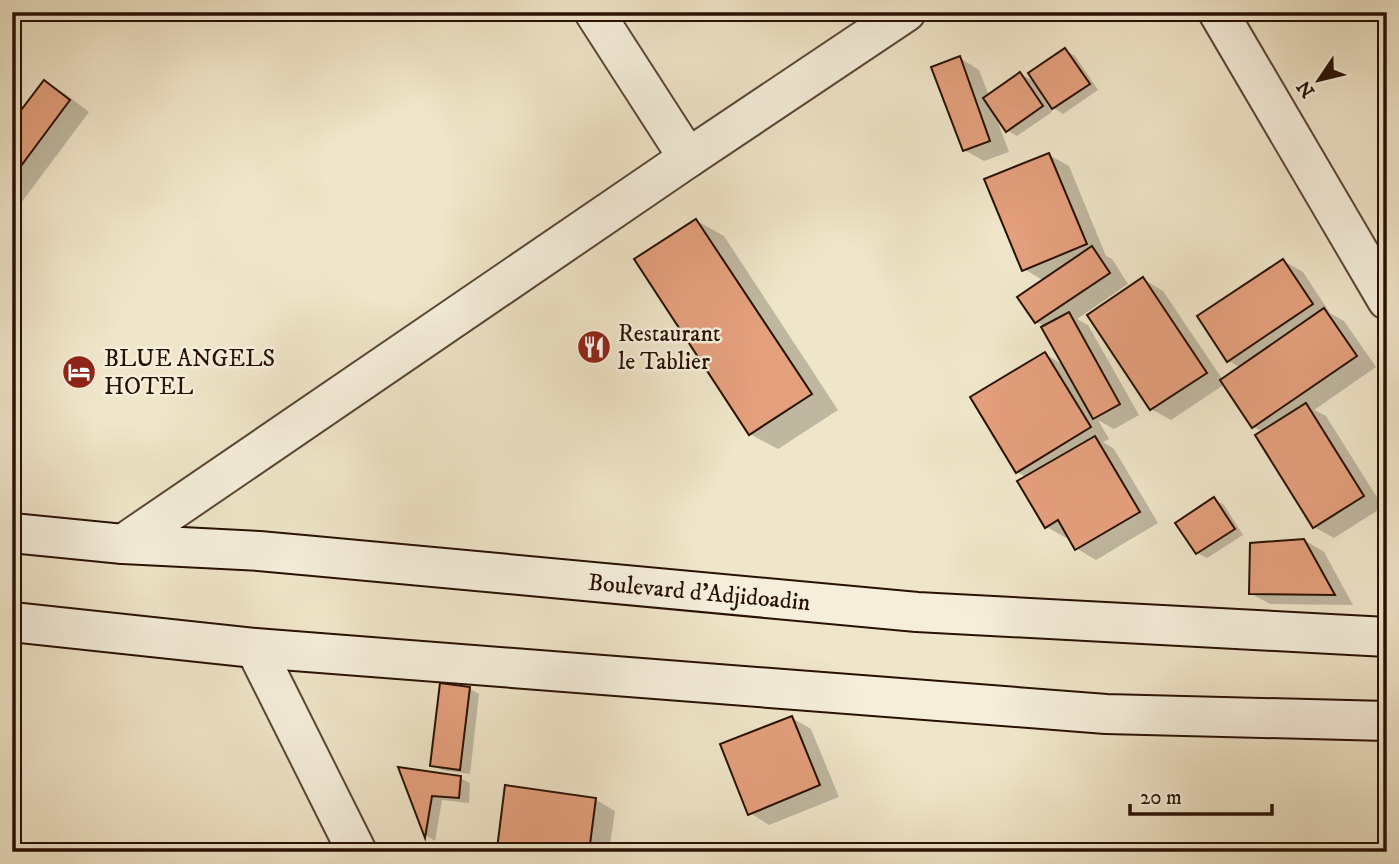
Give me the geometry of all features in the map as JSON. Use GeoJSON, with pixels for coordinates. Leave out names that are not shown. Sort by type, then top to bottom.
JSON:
{"type":"FeatureCollection","features":[{"type":"Feature","properties":{"kind":"main road"},"geometry":{"type":"LineString","coordinates":[[594,12],[688,158]]}},
{"type":"Feature","properties":{"kind":"main road"},"geometry":{"type":"LineString","coordinates":[[122,544],[906,12]]}},
{"type":"Feature","properties":{"kind":"main road"},"geometry":{"type":"LineString","coordinates":[[1218,12],[1387,300]]}},
{"type":"Feature","properties":{"kind":"main road","name":"Boulevard d'Adjidoadin"},"geometry":{"type":"LineString","coordinates":[[12,533],[122,544],[314,555],[917,612],[1387,637]]}},
{"type":"Feature","properties":{"kind":"main road"},"geometry":{"type":"LineString","coordinates":[[16,626],[255,648],[1106,714],[1387,721]]}},
{"type":"Feature","properties":{"kind":"main road"},"geometry":{"type":"LineString","coordinates":[[255,648],[357,852]]}},
{"type":"Feature","properties":{"kind":"building"},"geometry":{"type":"Polygon","coordinates":[[[1065,48],[1090,84],[1052,109],[1028,73],[1065,48]]]}},
{"type":"Feature","properties":{"kind":"building"},"geometry":{"type":"Polygon","coordinates":[[[960,56],[990,141],[963,151],[931,67],[960,56]]]}},
{"type":"Feature","properties":{"kind":"building"},"geometry":{"type":"Polygon","coordinates":[[[1020,72],[1043,106],[1006,132],[983,98],[1020,72]]]}},
{"type":"Feature","properties":{"kind":"building"},"geometry":{"type":"Polygon","coordinates":[[[44,80],[70,100],[12,178],[12,122],[44,80]]]}},
{"type":"Feature","properties":{"kind":"building"},"geometry":{"type":"Polygon","coordinates":[[[1049,153],[1087,244],[1022,271],[984,179],[1049,153]]]}},
{"type":"Feature","properties":{"kind":"building"},"geometry":{"type":"Polygon","coordinates":[[[696,219],[812,394],[749,435],[634,259],[696,219]]]}},
{"type":"Feature","properties":{"kind":"building"},"geometry":{"type":"Polygon","coordinates":[[[1092,246],[1110,273],[1035,323],[1017,297],[1092,246]]]}},
{"type":"Feature","properties":{"kind":"building"},"geometry":{"type":"Polygon","coordinates":[[[1283,259],[1313,304],[1227,362],[1197,316],[1283,259]]]}},
{"type":"Feature","properties":{"kind":"building"},"geometry":{"type":"Polygon","coordinates":[[[1143,277],[1207,373],[1150,410],[1087,315],[1143,277]]]}},
{"type":"Feature","properties":{"kind":"building"},"geometry":{"type":"Polygon","coordinates":[[[1324,308],[1357,356],[1252,428],[1220,380],[1324,308]]]}},
{"type":"Feature","properties":{"kind":"building"},"geometry":{"type":"Polygon","coordinates":[[[1069,312],[1120,404],[1093,419],[1041,327],[1069,312]]]}},
{"type":"Feature","properties":{"kind":"building"},"geometry":{"type":"Polygon","coordinates":[[[1045,352],[1091,427],[1016,473],[970,397],[1045,352]]]}},
{"type":"Feature","properties":{"kind":"building"},"geometry":{"type":"Polygon","coordinates":[[[1306,403],[1364,496],[1313,528],[1255,435],[1306,403]]]}},
{"type":"Feature","properties":{"kind":"building"},"geometry":{"type":"Polygon","coordinates":[[[1095,436],[1140,512],[1075,550],[1058,520],[1045,528],[1017,481],[1095,436]]]}},
{"type":"Feature","properties":{"kind":"building"},"geometry":{"type":"Polygon","coordinates":[[[1214,497],[1235,529],[1196,554],[1175,523],[1214,497]]]}},
{"type":"Feature","properties":{"kind":"building"},"geometry":{"type":"Polygon","coordinates":[[[1304,539],[1335,595],[1249,594],[1250,543],[1304,539]]]}},
{"type":"Feature","properties":{"kind":"building"},"geometry":{"type":"Polygon","coordinates":[[[440,683],[470,687],[460,770],[430,766],[440,683]]]}},
{"type":"Feature","properties":{"kind":"building"},"geometry":{"type":"Polygon","coordinates":[[[792,716],[820,785],[748,815],[720,744],[792,716]]]}},
{"type":"Feature","properties":{"kind":"building"},"geometry":{"type":"Polygon","coordinates":[[[398,767],[461,776],[459,798],[432,796],[425,838],[398,767]]]}},
{"type":"Feature","properties":{"kind":"building"},"geometry":{"type":"Polygon","coordinates":[[[505,785],[596,798],[589,852],[520,852],[497,849],[505,785]]]}},
{"type":"Feature","properties":{"kind":"place","name":"Restaurant le Tablier"},"geometry":{"type":"Point","coordinates":[594,347]}},
{"type":"Feature","properties":{"kind":"place","name":"BLUE ANGELS HOTEL"},"geometry":{"type":"Point","coordinates":[79,372]}}]}
